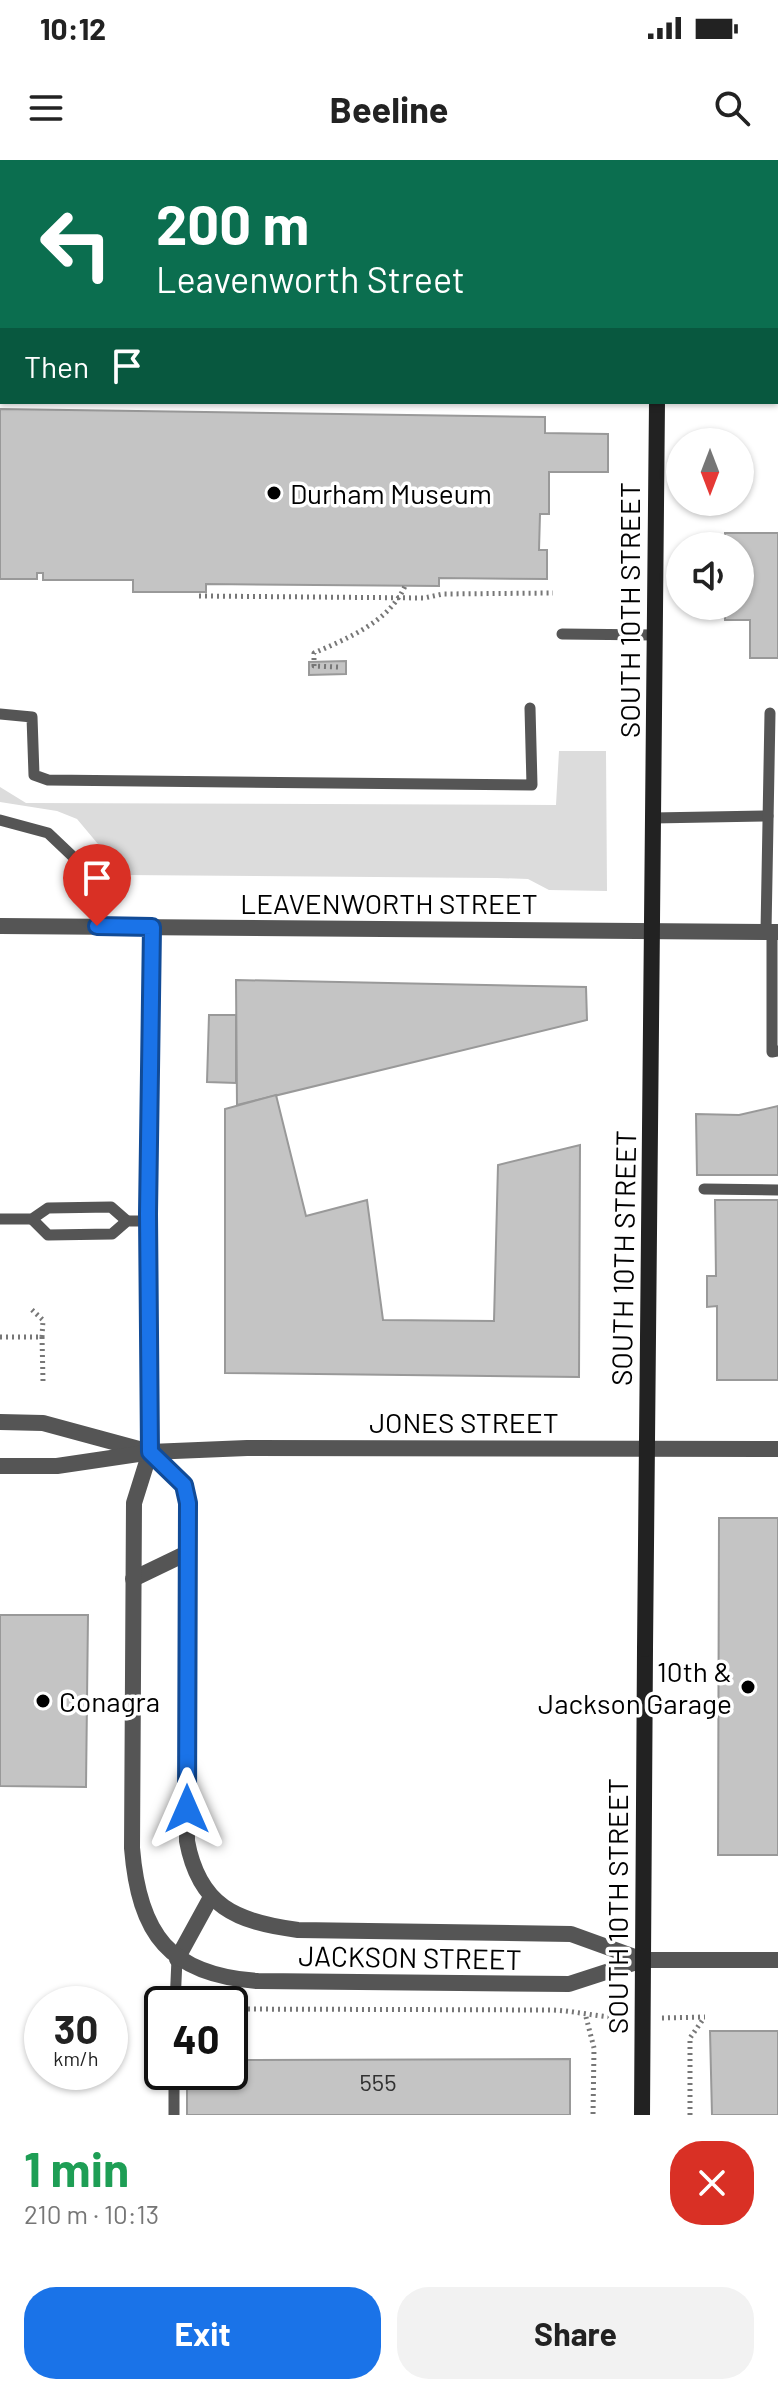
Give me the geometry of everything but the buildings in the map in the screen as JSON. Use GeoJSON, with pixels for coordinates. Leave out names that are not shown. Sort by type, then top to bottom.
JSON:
{"type":"FeatureCollection","features":[{"type":"Feature","properties":{"kind":"main road","name":"SOUTH 10TH STREET"},"geometry":{"type":"LineString","coordinates":[[642,2115],[657,404]]}},
{"type":"Feature","properties":{"kind":"street","name":"LEAVENWORTH STREET"},"geometry":{"type":"LineString","coordinates":[[0,926],[772,932]]}},
{"type":"Feature","properties":{"kind":"street"},"geometry":{"type":"LineString","coordinates":[[150,1452],[184,1485],[188,1503],[187,1841],[199,1883],[211,1897],[177,1959],[159,1940],[144,1916],[135,1882],[134,1503],[150,1452],[148,1221],[152,927]]}},
{"type":"Feature","properties":{"kind":"street","name":"JONES STREET"},"geometry":{"type":"LineString","coordinates":[[0,1422],[43,1423],[150,1452]]}},
{"type":"Feature","properties":{"kind":"street","name":"JONES STREET"},"geometry":{"type":"LineString","coordinates":[[0,1466],[57,1466],[150,1452],[247,1448],[778,1449]]}},
{"type":"Feature","properties":{"kind":"street"},"geometry":{"type":"LineString","coordinates":[[133,1579],[187,1553]]}},
{"type":"Feature","properties":{"kind":"street","name":"JACKSON STREET"},"geometry":{"type":"LineString","coordinates":[[211,1897],[230,1910],[269,1926],[298,1930],[571,1934],[643,1960]]}},
{"type":"Feature","properties":{"kind":"street","name":"JACKSON STREET"},"geometry":{"type":"LineString","coordinates":[[177,1959],[219,1977],[258,1981],[569,1984],[643,1960],[778,1960]]}},
{"type":"Feature","properties":{"kind":"lane"},"geometry":{"type":"LineString","coordinates":[[562,634],[655,635]]}},
{"type":"Feature","properties":{"kind":"lane"},"geometry":{"type":"LineString","coordinates":[[0,714],[32,717],[34,775],[48,780],[532,785],[530,708]]}},
{"type":"Feature","properties":{"kind":"lane"},"geometry":{"type":"LineString","coordinates":[[770,713],[768,816],[772,1052],[778,1051]]}},
{"type":"Feature","properties":{"kind":"lane"},"geometry":{"type":"LineString","coordinates":[[653,818],[768,816]]}},
{"type":"Feature","properties":{"kind":"lane"},"geometry":{"type":"LineString","coordinates":[[0,820],[48,833],[87,870],[97,926]]}},
{"type":"Feature","properties":{"kind":"lane"},"geometry":{"type":"LineString","coordinates":[[704,1189],[778,1190]]}},
{"type":"Feature","properties":{"kind":"lane"},"geometry":{"type":"LineString","coordinates":[[0,1219],[32,1219],[48,1208],[111,1207],[127,1221]]}},
{"type":"Feature","properties":{"kind":"lane"},"geometry":{"type":"LineString","coordinates":[[32,1219],[48,1235],[112,1234],[127,1221],[148,1221]]}},
{"type":"Feature","properties":{"kind":"lane"},"geometry":{"type":"LineString","coordinates":[[176,1986],[177,1959]]}},
{"type":"Feature","properties":{"kind":"lane"},"geometry":{"type":"LineString","coordinates":[[174,2090],[174,2115]]}},
{"type":"Feature","properties":{"kind":"path"},"geometry":{"type":"LineString","coordinates":[[338,667],[314,666],[314,653],[360,633],[400,598],[405,586]]}},
{"type":"Feature","properties":{"kind":"path"},"geometry":{"type":"LineString","coordinates":[[199,596],[400,598],[553,593]]}},
{"type":"Feature","properties":{"kind":"path"},"geometry":{"type":"LineString","coordinates":[[31,1309],[43,1320],[43,1381]]}},
{"type":"Feature","properties":{"kind":"path"},"geometry":{"type":"LineString","coordinates":[[0,1337],[42,1337]]}},
{"type":"Feature","properties":{"kind":"path"},"geometry":{"type":"LineString","coordinates":[[248,2009],[572,2011],[586,2017],[593,2037],[593,2115]]}},
{"type":"Feature","properties":{"kind":"path"},"geometry":{"type":"LineString","coordinates":[[690,2115],[690,2038],[705,2017]]}},
{"type":"Feature","properties":{"kind":"shaded area"},"geometry":{"type":"Polygon","coordinates":[[[559,751],[606,751],[607,891],[549,890],[528,879],[124,875],[77,819],[57,811],[0,802],[0,787],[26,803],[556,805],[559,751]]]}},
{"type":"Feature","properties":{"kind":"place","name":"Durham Museum"},"geometry":{"type":"Point","coordinates":[274,493]}},
{"type":"Feature","properties":{"kind":"place","name":"10th & Jackson Garage"},"geometry":{"type":"Point","coordinates":[748,1687]}},
{"type":"Feature","properties":{"kind":"place","name":"Conagra"},"geometry":{"type":"Point","coordinates":[43,1701]}},
{"type":"Feature","properties":{"kind":"route"},"geometry":{"type":"LineString","coordinates":[[97,926],[152,927],[148,1214],[150,1452],[184,1485],[188,1503],[187,1809]]}}]}
